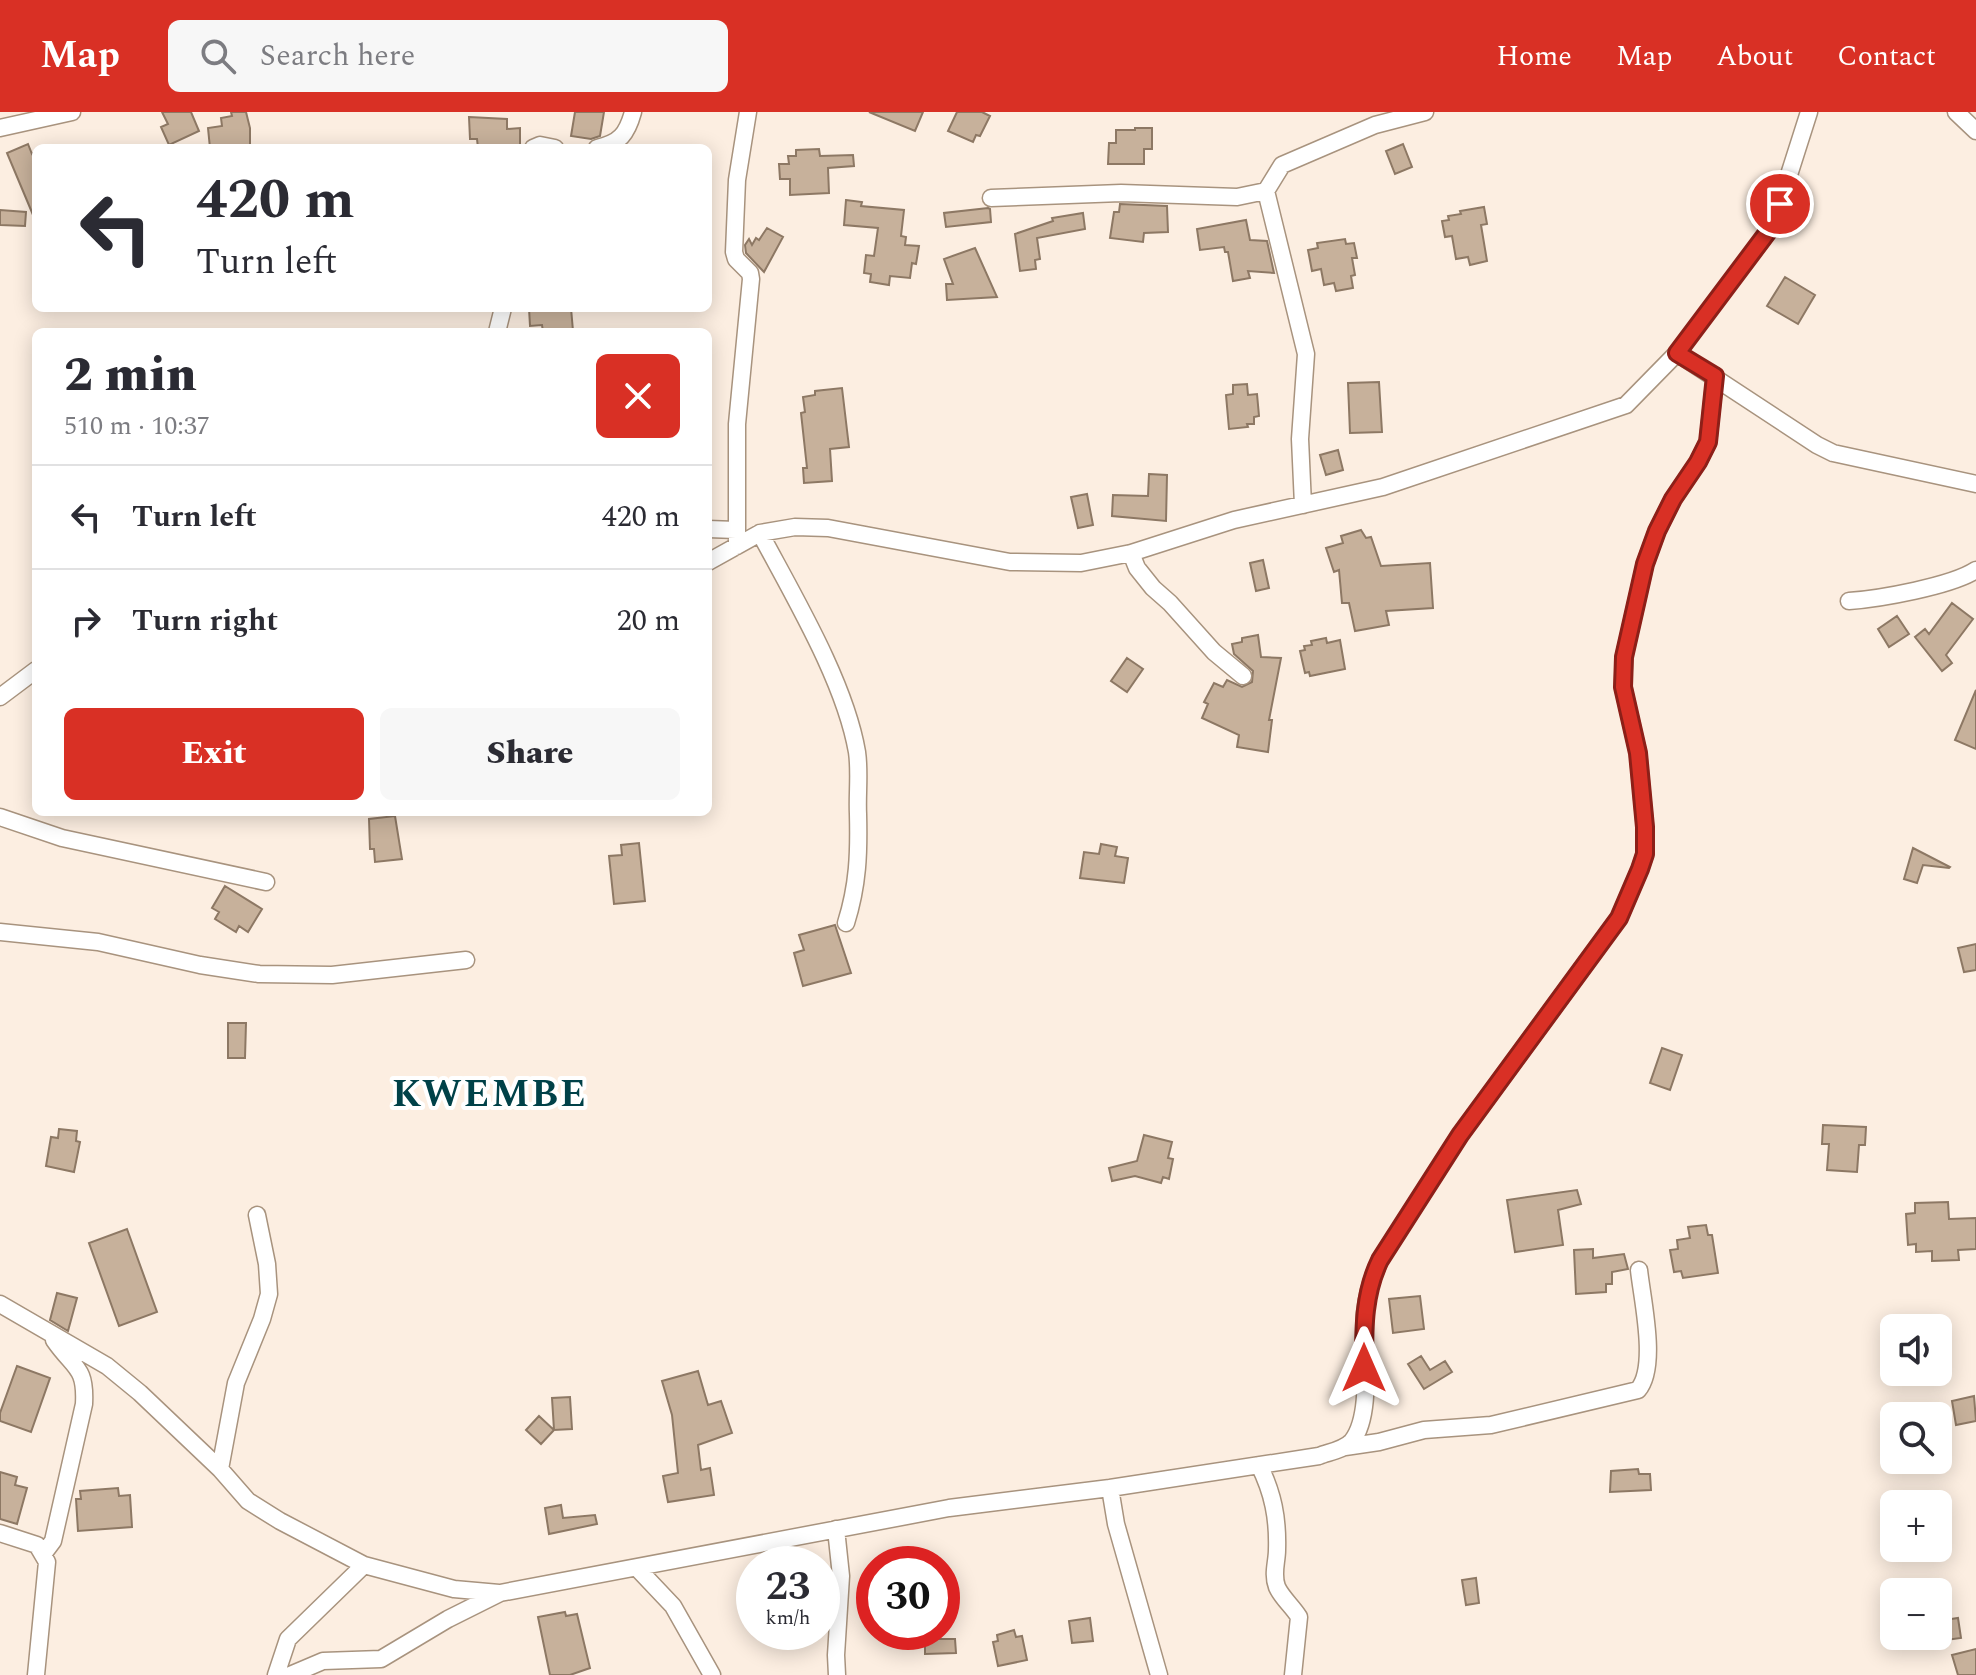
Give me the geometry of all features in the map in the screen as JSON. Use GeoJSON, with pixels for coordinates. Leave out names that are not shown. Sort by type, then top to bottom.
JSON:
{"type":"FeatureCollection","features":[{"type":"Feature","properties":{"kind":"street"},"geometry":{"type":"LineString","coordinates":[[0,128],[72,112]]}},
{"type":"Feature","properties":{"kind":"street"},"geometry":{"type":"LineString","coordinates":[[610,144],[620,141],[629,129],[633,112]]}},
{"type":"Feature","properties":{"kind":"street"},"geometry":{"type":"LineString","coordinates":[[736,538],[737,424],[751,279],[734,252],[737,180],[748,112]]}},
{"type":"Feature","properties":{"kind":"street"},"geometry":{"type":"LineString","coordinates":[[1303,505],[1300,439],[1306,354],[1266,191],[1282,165],[1375,125],[1425,112]]}},
{"type":"Feature","properties":{"kind":"street"},"geometry":{"type":"LineString","coordinates":[[712,559],[736,538],[795,527],[828,528],[1010,562],[1081,563],[1131,553],[1234,520],[1383,487],[1626,405],[1677,353],[1773,225],[1809,112]]}},
{"type":"Feature","properties":{"kind":"street"},"geometry":{"type":"LineString","coordinates":[[1956,112],[1976,131]]}},
{"type":"Feature","properties":{"kind":"street"},"geometry":{"type":"LineString","coordinates":[[991,198],[1121,193],[1237,197],[1266,191]]}},
{"type":"Feature","properties":{"kind":"street"},"geometry":{"type":"LineString","coordinates":[[1677,353],[1833,453],[1976,484]]}},
{"type":"Feature","properties":{"kind":"street"},"geometry":{"type":"LineString","coordinates":[[1345,1447],[1356,1434],[1363,1408],[1365,1312],[1372,1276],[1380,1260],[1460,1135],[1619,918],[1640,869],[1645,854],[1645,827],[1638,753],[1623,687],[1624,657],[1645,564],[1657,531],[1708,442],[1715,376]]}},
{"type":"Feature","properties":{"kind":"street"},"geometry":{"type":"LineString","coordinates":[[712,530],[736,538]]}},
{"type":"Feature","properties":{"kind":"street"},"geometry":{"type":"LineString","coordinates":[[760,533],[798,605],[849,717],[857,755],[856,891],[846,923]]}},
{"type":"Feature","properties":{"kind":"street"},"geometry":{"type":"LineString","coordinates":[[1131,553],[1137,568],[1153,588],[1214,652],[1243,676]]}},
{"type":"Feature","properties":{"kind":"street"},"geometry":{"type":"LineString","coordinates":[[1849,601],[1872,599],[1952,580],[1976,570]]}},
{"type":"Feature","properties":{"kind":"street"},"geometry":{"type":"LineString","coordinates":[[0,697],[32,673]]}},
{"type":"Feature","properties":{"kind":"street"},"geometry":{"type":"LineString","coordinates":[[0,817],[62,838],[266,882]]}},
{"type":"Feature","properties":{"kind":"street"},"geometry":{"type":"LineString","coordinates":[[0,932],[98,942],[200,965],[259,974],[332,975],[466,960]]}},
{"type":"Feature","properties":{"kind":"street"},"geometry":{"type":"LineString","coordinates":[[220,1469],[236,1383],[269,1294],[267,1264],[257,1215]]}},
{"type":"Feature","properties":{"kind":"street"},"geometry":{"type":"LineString","coordinates":[[0,1304],[107,1366],[220,1469],[248,1501],[280,1521],[364,1565],[454,1589],[500,1593],[949,1508],[1110,1488],[1319,1456],[1345,1447],[1424,1430],[1491,1425],[1638,1390],[1645,1378],[1648,1357],[1639,1270]]}},
{"type":"Feature","properties":{"kind":"street"},"geometry":{"type":"LineString","coordinates":[[44,1553],[53,1541],[84,1404],[85,1387],[81,1372],[51,1335]]}},
{"type":"Feature","properties":{"kind":"street"},"geometry":{"type":"LineString","coordinates":[[1259,1465],[1276,1507],[1277,1587],[1299,1617],[1293,1675]]}},
{"type":"Feature","properties":{"kind":"street"},"geometry":{"type":"LineString","coordinates":[[1110,1488],[1116,1524],[1159,1675]]}},
{"type":"Feature","properties":{"kind":"street"},"geometry":{"type":"LineString","coordinates":[[836,1529],[841,1576],[837,1675]]}},
{"type":"Feature","properties":{"kind":"street"},"geometry":{"type":"LineString","coordinates":[[0,1533],[37,1545],[47,1562],[36,1675]]}},
{"type":"Feature","properties":{"kind":"street"},"geometry":{"type":"LineString","coordinates":[[276,1675],[288,1639],[364,1565]]}},
{"type":"Feature","properties":{"kind":"street"},"geometry":{"type":"LineString","coordinates":[[637,1568],[673,1606],[712,1675]]}},
{"type":"Feature","properties":{"kind":"street"},"geometry":{"type":"LineString","coordinates":[[290,1675],[323,1661],[381,1659],[448,1619],[500,1593]]}},
{"type":"Feature","properties":{"kind":"building"},"geometry":{"type":"Polygon","coordinates":[[[162,112],[191,112],[199,131],[169,144],[161,127],[168,124],[162,112]]]}},
{"type":"Feature","properties":{"kind":"building"},"geometry":{"type":"Polygon","coordinates":[[[231,112],[246,112],[250,144],[210,144],[208,128],[222,126],[221,118],[232,116],[231,112]]]}},
{"type":"Feature","properties":{"kind":"building"},"geometry":{"type":"Polygon","coordinates":[[[575,112],[604,112],[600,136],[591,139],[571,136],[575,112]]]}},
{"type":"Feature","properties":{"kind":"building"},"geometry":{"type":"Polygon","coordinates":[[[869,112],[923,112],[915,131],[869,112]]]}},
{"type":"Feature","properties":{"kind":"building"},"geometry":{"type":"Polygon","coordinates":[[[957,112],[982,112],[990,116],[980,136],[976,135],[973,142],[948,131],[957,112]]]}},
{"type":"Feature","properties":{"kind":"building"},"geometry":{"type":"Polygon","coordinates":[[[469,117],[507,119],[507,129],[520,128],[520,144],[478,144],[477,139],[470,139],[469,117]]]}},
{"type":"Feature","properties":{"kind":"building"},"geometry":{"type":"Polygon","coordinates":[[[1152,128],[1152,149],[1144,149],[1144,164],[1108,164],[1109,143],[1116,143],[1116,130],[1152,128]]]}},
{"type":"Feature","properties":{"kind":"building"},"geometry":{"type":"Polygon","coordinates":[[[28,144],[32,154],[32,212],[7,153],[28,144]]]}},
{"type":"Feature","properties":{"kind":"building"},"geometry":{"type":"Polygon","coordinates":[[[1403,144],[1412,167],[1395,174],[1386,151],[1403,144]]]}},
{"type":"Feature","properties":{"kind":"building"},"geometry":{"type":"Polygon","coordinates":[[[819,149],[820,156],[853,155],[854,166],[828,168],[829,193],[790,195],[790,179],[780,179],[779,164],[789,164],[788,156],[796,156],[796,150],[819,149]]]}},
{"type":"Feature","properties":{"kind":"building"},"geometry":{"type":"Polygon","coordinates":[[[846,200],[862,202],[861,206],[904,210],[901,236],[906,237],[905,245],[919,246],[910,278],[890,276],[889,285],[870,282],[871,274],[864,273],[866,255],[874,256],[878,228],[844,225],[846,200]]]}},
{"type":"Feature","properties":{"kind":"building"},"geometry":{"type":"Polygon","coordinates":[[[1120,204],[1167,206],[1168,232],[1144,233],[1143,242],[1110,238],[1114,212],[1119,212],[1120,204]]]}},
{"type":"Feature","properties":{"kind":"building"},"geometry":{"type":"Polygon","coordinates":[[[1484,207],[1487,224],[1481,225],[1487,261],[1470,265],[1468,257],[1456,259],[1452,236],[1445,237],[1442,221],[1449,220],[1448,216],[1461,214],[1460,211],[1484,207]]]}},
{"type":"Feature","properties":{"kind":"building"},"geometry":{"type":"Polygon","coordinates":[[[988,208],[991,222],[946,227],[944,213],[988,208]]]}},
{"type":"Feature","properties":{"kind":"building"},"geometry":{"type":"Polygon","coordinates":[[[0,210],[26,212],[25,226],[0,225],[0,210]]]}},
{"type":"Feature","properties":{"kind":"building"},"geometry":{"type":"Polygon","coordinates":[[[1083,213],[1085,229],[1037,238],[1040,259],[1035,260],[1036,269],[1020,271],[1015,234],[1053,221],[1052,218],[1083,213]]]}},
{"type":"Feature","properties":{"kind":"building"},"geometry":{"type":"Polygon","coordinates":[[[1246,220],[1250,240],[1267,241],[1274,273],[1248,271],[1250,278],[1233,281],[1228,252],[1224,247],[1200,250],[1197,229],[1246,220]]]}},
{"type":"Feature","properties":{"kind":"building"},"geometry":{"type":"Polygon","coordinates":[[[767,228],[783,237],[764,272],[746,253],[745,245],[749,239],[752,245],[756,238],[759,240],[767,228]]]}},
{"type":"Feature","properties":{"kind":"building"},"geometry":{"type":"Polygon","coordinates":[[[1345,239],[1346,244],[1354,243],[1357,258],[1352,258],[1355,275],[1351,276],[1353,288],[1336,291],[1334,283],[1324,285],[1321,269],[1312,271],[1308,250],[1318,248],[1317,243],[1345,239]]]}},
{"type":"Feature","properties":{"kind":"building"},"geometry":{"type":"Polygon","coordinates":[[[975,248],[997,297],[947,300],[946,284],[953,284],[944,259],[975,248]]]}},
{"type":"Feature","properties":{"kind":"building"},"geometry":{"type":"Polygon","coordinates":[[[1785,277],[1815,295],[1798,324],[1767,306],[1785,277]]]}},
{"type":"Feature","properties":{"kind":"building"},"geometry":{"type":"Polygon","coordinates":[[[529,312],[571,312],[573,328],[530,326],[529,312]]]}},
{"type":"Feature","properties":{"kind":"building"},"geometry":{"type":"Polygon","coordinates":[[[1379,382],[1382,432],[1350,433],[1348,383],[1379,382]]]}},
{"type":"Feature","properties":{"kind":"building"},"geometry":{"type":"Polygon","coordinates":[[[1247,384],[1248,395],[1257,394],[1259,416],[1254,417],[1254,424],[1247,424],[1248,427],[1229,429],[1226,395],[1233,394],[1233,385],[1247,384]]]}},
{"type":"Feature","properties":{"kind":"building"},"geometry":{"type":"Polygon","coordinates":[[[842,388],[849,447],[830,449],[832,481],[804,483],[803,468],[807,468],[801,413],[805,412],[803,397],[815,395],[815,391],[842,388]]]}},
{"type":"Feature","properties":{"kind":"building"},"geometry":{"type":"Polygon","coordinates":[[[1338,450],[1343,470],[1326,475],[1320,455],[1338,450]]]}},
{"type":"Feature","properties":{"kind":"building"},"geometry":{"type":"Polygon","coordinates":[[[1149,474],[1167,475],[1166,521],[1112,516],[1113,495],[1148,496],[1149,474]]]}},
{"type":"Feature","properties":{"kind":"building"},"geometry":{"type":"Polygon","coordinates":[[[1087,494],[1093,525],[1078,528],[1071,497],[1087,494]]]}},
{"type":"Feature","properties":{"kind":"building"},"geometry":{"type":"Polygon","coordinates":[[[1361,530],[1366,538],[1371,537],[1381,566],[1430,563],[1433,608],[1386,611],[1389,625],[1355,631],[1349,603],[1342,603],[1339,570],[1334,572],[1326,548],[1343,543],[1341,536],[1361,530]]]}},
{"type":"Feature","properties":{"kind":"building"},"geometry":{"type":"Polygon","coordinates":[[[1263,560],[1269,588],[1256,591],[1250,563],[1263,560]]]}},
{"type":"Feature","properties":{"kind":"building"},"geometry":{"type":"Polygon","coordinates":[[[1952,603],[1973,619],[1946,655],[1952,663],[1942,671],[1915,637],[1925,629],[1929,634],[1952,603]]]}},
{"type":"Feature","properties":{"kind":"building"},"geometry":{"type":"Polygon","coordinates":[[[1897,616],[1909,634],[1889,647],[1878,629],[1897,616]]]}},
{"type":"Feature","properties":{"kind":"building"},"geometry":{"type":"Polygon","coordinates":[[[1258,635],[1261,657],[1281,658],[1269,720],[1272,720],[1268,752],[1237,747],[1239,735],[1202,718],[1208,704],[1204,702],[1214,683],[1223,687],[1227,680],[1242,687],[1252,682],[1253,671],[1234,654],[1232,644],[1258,635]]]}},
{"type":"Feature","properties":{"kind":"building"},"geometry":{"type":"Polygon","coordinates":[[[1326,638],[1327,643],[1340,640],[1345,669],[1310,676],[1309,672],[1305,673],[1300,651],[1305,650],[1304,646],[1312,645],[1311,641],[1326,638]]]}},
{"type":"Feature","properties":{"kind":"building"},"geometry":{"type":"Polygon","coordinates":[[[1127,658],[1143,669],[1127,692],[1111,681],[1127,658]]]}},
{"type":"Feature","properties":{"kind":"building"},"geometry":{"type":"Polygon","coordinates":[[[1976,690],[1976,749],[1955,740],[1976,690]]]}},
{"type":"Feature","properties":{"kind":"building"},"geometry":{"type":"Polygon","coordinates":[[[395,816],[402,859],[375,862],[374,849],[370,849],[369,819],[395,816]]]}},
{"type":"Feature","properties":{"kind":"building"},"geometry":{"type":"Polygon","coordinates":[[[639,843],[645,901],[614,904],[609,856],[622,855],[621,845],[639,843]]]}},
{"type":"Feature","properties":{"kind":"building"},"geometry":{"type":"Polygon","coordinates":[[[1101,844],[1117,847],[1115,856],[1128,858],[1124,883],[1080,878],[1084,852],[1099,854],[1101,844]]]}},
{"type":"Feature","properties":{"kind":"building"},"geometry":{"type":"Polygon","coordinates":[[[1913,848],[1950,867],[1923,865],[1917,883],[1904,879],[1913,848]]]}},
{"type":"Feature","properties":{"kind":"building"},"geometry":{"type":"Polygon","coordinates":[[[225,886],[262,909],[248,932],[239,926],[236,932],[215,919],[219,912],[212,908],[225,886]]]}},
{"type":"Feature","properties":{"kind":"building"},"geometry":{"type":"Polygon","coordinates":[[[835,925],[851,973],[803,986],[794,953],[804,950],[799,935],[835,925]]]}},
{"type":"Feature","properties":{"kind":"building"},"geometry":{"type":"Polygon","coordinates":[[[1976,944],[1976,970],[1964,972],[1958,948],[1976,944]]]}},
{"type":"Feature","properties":{"kind":"building"},"geometry":{"type":"Polygon","coordinates":[[[228,1023],[246,1023],[245,1058],[228,1058],[228,1023]]]}},
{"type":"Feature","properties":{"kind":"building"},"geometry":{"type":"Polygon","coordinates":[[[1662,1048],[1682,1055],[1670,1090],[1650,1083],[1662,1048]]]}},
{"type":"Feature","properties":{"kind":"building"},"geometry":{"type":"Polygon","coordinates":[[[1823,1125],[1866,1127],[1865,1145],[1859,1145],[1857,1172],[1827,1170],[1829,1144],[1822,1144],[1823,1125]]]}},
{"type":"Feature","properties":{"kind":"building"},"geometry":{"type":"Polygon","coordinates":[[[59,1129],[77,1131],[76,1141],[80,1142],[74,1172],[46,1166],[51,1137],[58,1138],[59,1129]]]}},
{"type":"Feature","properties":{"kind":"building"},"geometry":{"type":"Polygon","coordinates":[[[1144,1135],[1172,1142],[1168,1158],[1173,1159],[1169,1179],[1163,1177],[1161,1183],[1135,1176],[1112,1181],[1109,1168],[1137,1161],[1144,1135]]]}},
{"type":"Feature","properties":{"kind":"building"},"geometry":{"type":"Polygon","coordinates":[[[1577,1190],[1581,1204],[1558,1210],[1563,1245],[1515,1252],[1507,1200],[1577,1190]]]}},
{"type":"Feature","properties":{"kind":"building"},"geometry":{"type":"Polygon","coordinates":[[[1948,1202],[1949,1219],[1976,1218],[1976,1249],[1958,1250],[1959,1260],[1932,1261],[1932,1251],[1916,1252],[1916,1244],[1908,1245],[1906,1214],[1915,1213],[1915,1203],[1948,1202]]]}},
{"type":"Feature","properties":{"kind":"building"},"geometry":{"type":"Polygon","coordinates":[[[1706,1225],[1708,1235],[1712,1235],[1718,1273],[1683,1278],[1681,1271],[1674,1272],[1670,1250],[1678,1249],[1677,1240],[1690,1238],[1688,1227],[1706,1225]]]}},
{"type":"Feature","properties":{"kind":"building"},"geometry":{"type":"Polygon","coordinates":[[[127,1229],[157,1312],[119,1326],[89,1243],[127,1229]]]}},
{"type":"Feature","properties":{"kind":"building"},"geometry":{"type":"Polygon","coordinates":[[[1593,1249],[1593,1258],[1624,1254],[1628,1269],[1612,1272],[1612,1284],[1606,1284],[1606,1292],[1576,1294],[1574,1250],[1593,1249]]]}},
{"type":"Feature","properties":{"kind":"building"},"geometry":{"type":"Polygon","coordinates":[[[57,1293],[77,1298],[68,1331],[50,1320],[57,1293]]]}},
{"type":"Feature","properties":{"kind":"building"},"geometry":{"type":"Polygon","coordinates":[[[1420,1296],[1424,1329],[1393,1333],[1389,1299],[1420,1296]]]}},
{"type":"Feature","properties":{"kind":"building"},"geometry":{"type":"Polygon","coordinates":[[[1421,1356],[1430,1370],[1445,1361],[1452,1372],[1424,1389],[1408,1364],[1421,1356]]]}},
{"type":"Feature","properties":{"kind":"building"},"geometry":{"type":"Polygon","coordinates":[[[17,1366],[50,1378],[31,1432],[0,1421],[17,1366]]]}},
{"type":"Feature","properties":{"kind":"building"},"geometry":{"type":"Polygon","coordinates":[[[698,1371],[708,1405],[721,1401],[732,1433],[698,1445],[701,1470],[710,1468],[714,1495],[668,1502],[663,1476],[678,1473],[672,1415],[662,1381],[698,1371]]]}},
{"type":"Feature","properties":{"kind":"building"},"geometry":{"type":"Polygon","coordinates":[[[1974,1396],[1976,1421],[1956,1425],[1952,1401],[1974,1396]]]}},
{"type":"Feature","properties":{"kind":"building"},"geometry":{"type":"Polygon","coordinates":[[[570,1397],[572,1429],[554,1430],[552,1398],[570,1397]]]}},
{"type":"Feature","properties":{"kind":"building"},"geometry":{"type":"Polygon","coordinates":[[[539,1416],[554,1430],[541,1444],[526,1430],[539,1416]]]}},
{"type":"Feature","properties":{"kind":"building"},"geometry":{"type":"Polygon","coordinates":[[[1638,1469],[1639,1474],[1650,1474],[1651,1490],[1610,1492],[1611,1471],[1638,1469]]]}},
{"type":"Feature","properties":{"kind":"building"},"geometry":{"type":"Polygon","coordinates":[[[0,1472],[17,1477],[15,1485],[27,1488],[17,1524],[0,1519],[0,1472]]]}},
{"type":"Feature","properties":{"kind":"building"},"geometry":{"type":"Polygon","coordinates":[[[118,1488],[119,1496],[130,1495],[132,1527],[78,1531],[76,1499],[81,1499],[80,1491],[118,1488]]]}},
{"type":"Feature","properties":{"kind":"building"},"geometry":{"type":"Polygon","coordinates":[[[561,1505],[563,1518],[595,1515],[597,1524],[549,1534],[545,1508],[561,1505]]]}},
{"type":"Feature","properties":{"kind":"building"},"geometry":{"type":"Polygon","coordinates":[[[1476,1578],[1479,1603],[1466,1605],[1462,1580],[1476,1578]]]}},
{"type":"Feature","properties":{"kind":"building"},"geometry":{"type":"Polygon","coordinates":[[[565,1612],[566,1616],[577,1614],[590,1668],[570,1675],[550,1675],[538,1617],[565,1612]]]}},
{"type":"Feature","properties":{"kind":"building"},"geometry":{"type":"Polygon","coordinates":[[[1090,1618],[1093,1641],[1072,1643],[1069,1621],[1090,1618]]]}},
{"type":"Feature","properties":{"kind":"building"},"geometry":{"type":"Polygon","coordinates":[[[1958,1618],[1961,1638],[1952,1639],[1952,1619],[1958,1618]]]}},
{"type":"Feature","properties":{"kind":"building"},"geometry":{"type":"Polygon","coordinates":[[[1014,1630],[1016,1637],[1022,1636],[1027,1660],[998,1666],[993,1642],[998,1641],[997,1635],[1014,1630]]]}},
{"type":"Feature","properties":{"kind":"building"},"geometry":{"type":"Polygon","coordinates":[[[1976,1649],[1976,1675],[1958,1675],[1952,1655],[1976,1649]]]}},
{"type":"Feature","properties":{"kind":"building"},"geometry":{"type":"Polygon","coordinates":[[[925,1650],[956,1650],[956,1653],[925,1654],[925,1650]]]}},
{"type":"Feature","properties":{"kind":"district","name":"KWEMBE"},"geometry":{"type":"Point","coordinates":[490,1095]}},
{"type":"Feature","properties":{"kind":"route"},"geometry":{"type":"LineString","coordinates":[[1364,1368],[1365,1312],[1372,1276],[1380,1260],[1460,1135],[1619,918],[1640,869],[1645,854],[1645,827],[1638,753],[1623,687],[1624,657],[1645,564],[1657,531],[1708,442],[1715,376],[1677,353],[1773,225],[1780,204]]}}]}
